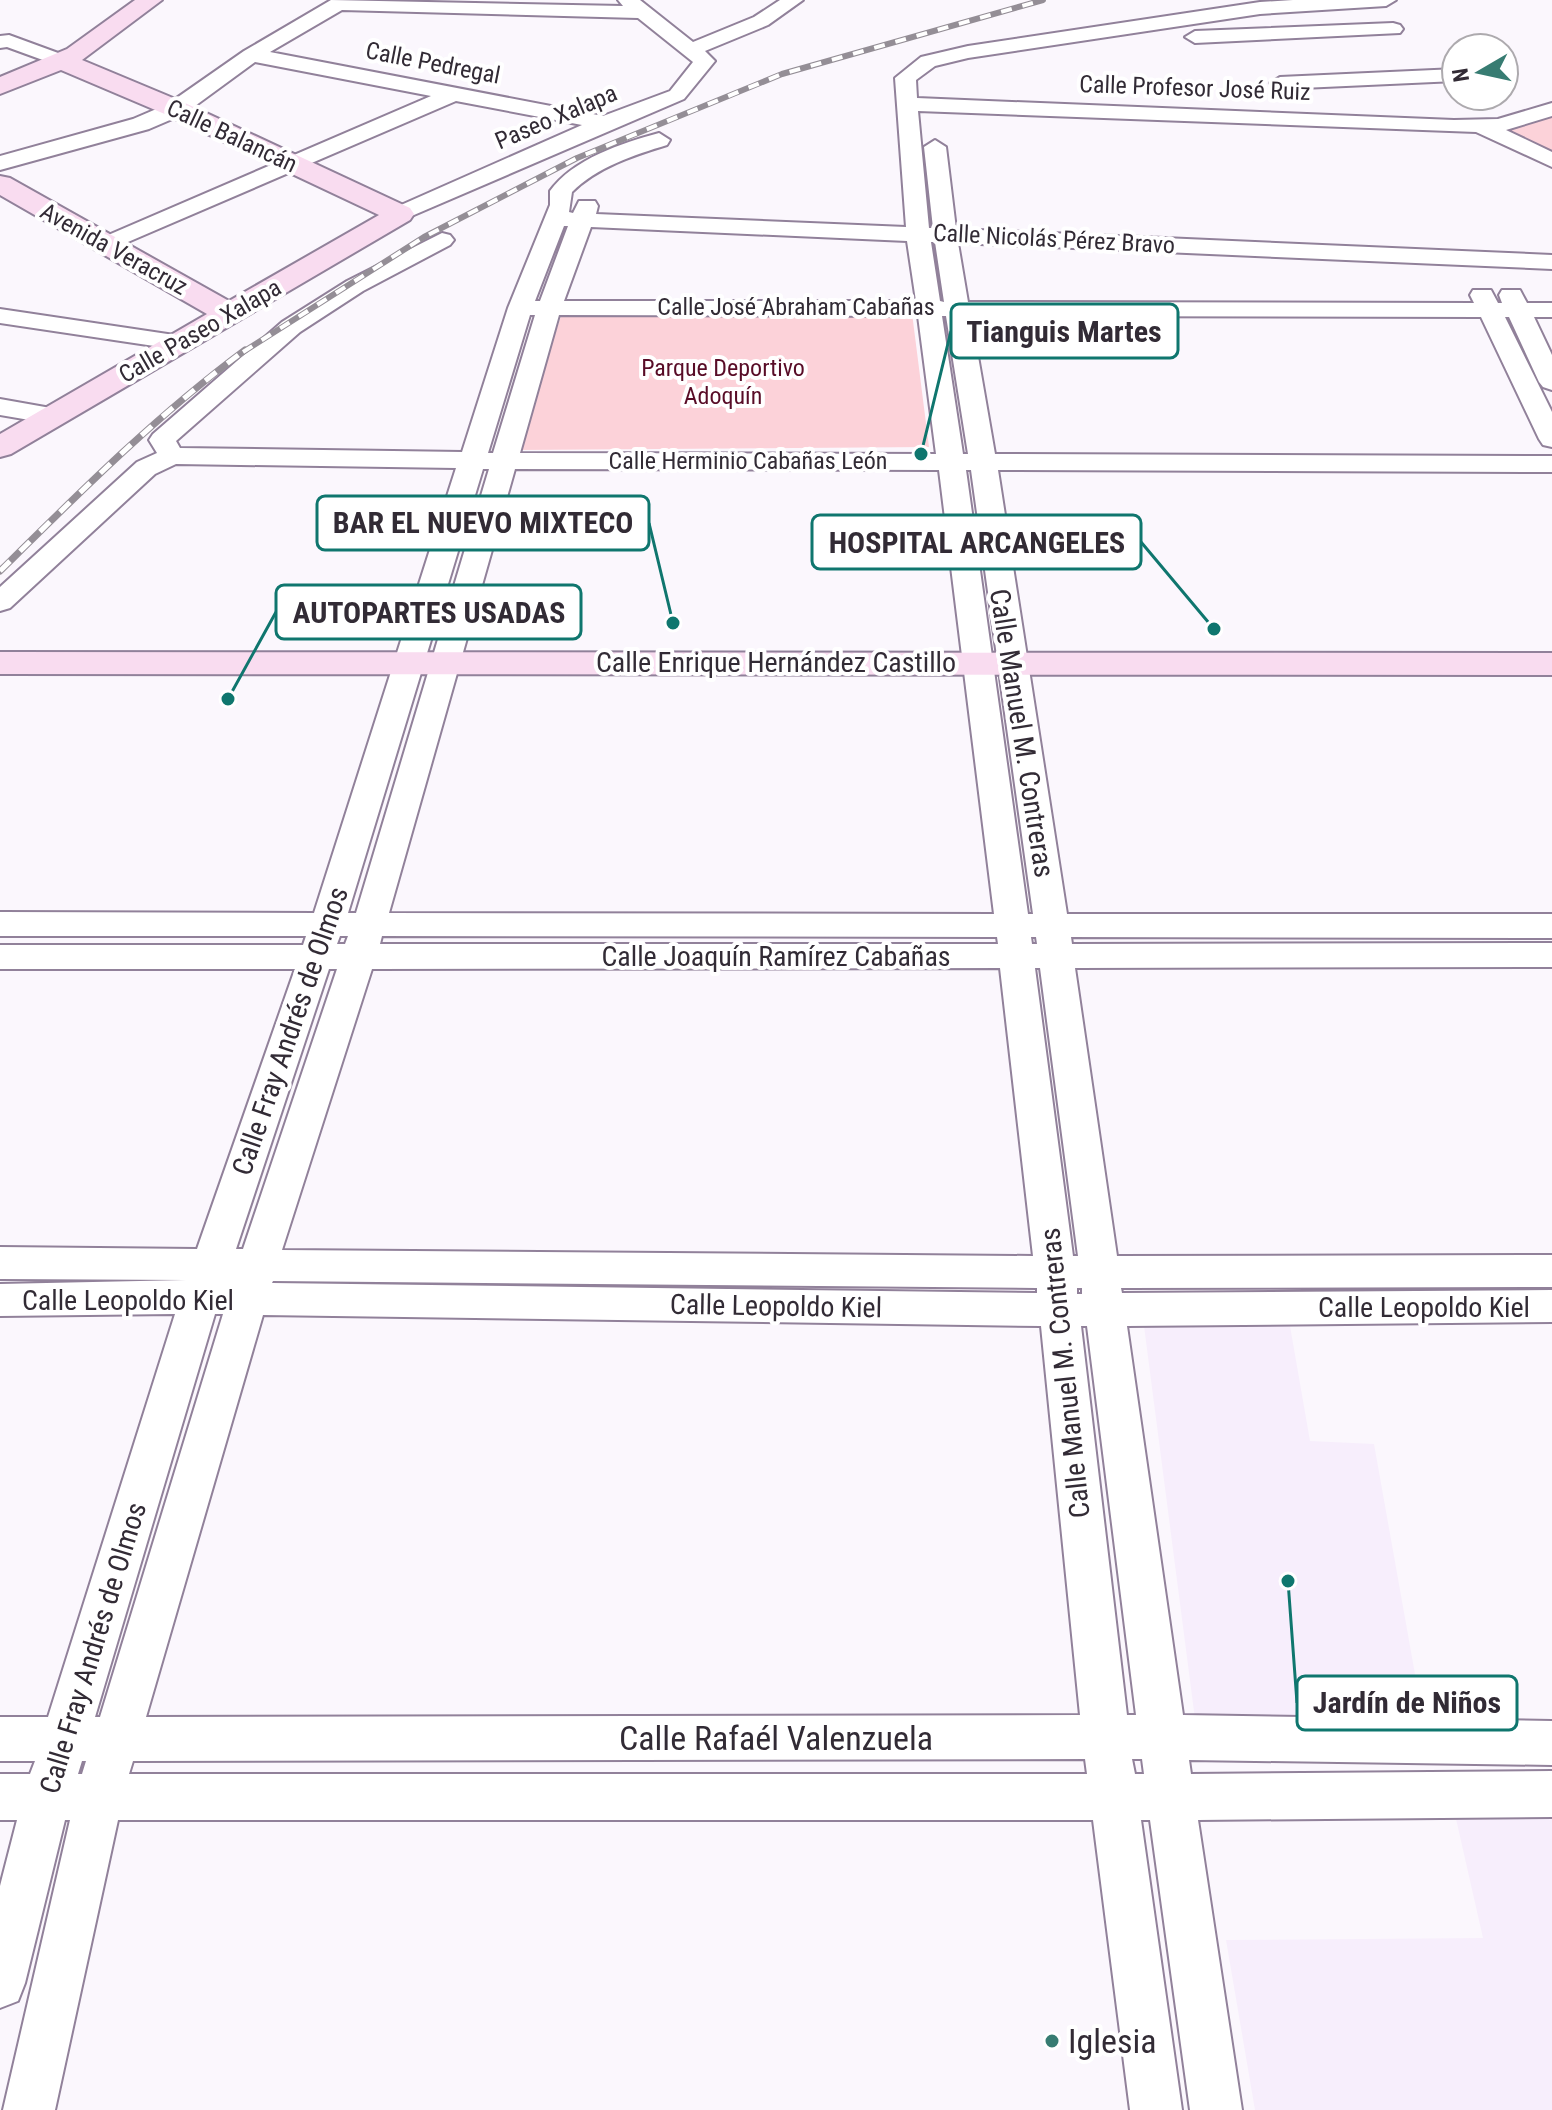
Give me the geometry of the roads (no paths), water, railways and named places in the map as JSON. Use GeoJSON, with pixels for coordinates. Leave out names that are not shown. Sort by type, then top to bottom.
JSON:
{"type":"FeatureCollection","features":[{"type":"Feature","properties":{"kind":"main road"},"geometry":{"type":"LineString","coordinates":[[0,86],[62,61],[89,46],[150,0]]}},
{"type":"Feature","properties":{"kind":"main road","name":"Calle Balancán"},"geometry":{"type":"LineString","coordinates":[[62,61],[176,109],[400,214]]}},
{"type":"Feature","properties":{"kind":"main road","name":"Avenida Veracruz"},"geometry":{"type":"LineString","coordinates":[[0,184],[229,314]]}},
{"type":"Feature","properties":{"kind":"main road","name":"Calle Paseo Xalapa"},"geometry":{"type":"LineString","coordinates":[[0,447],[400,214]]}},
{"type":"Feature","properties":{"kind":"main road","name":"Calle Enrique Hernández Castillo"},"geometry":{"type":"LineString","coordinates":[[0,663],[424,672],[998,674],[1552,683]]}},
{"type":"Feature","properties":{"kind":"main road","name":"Calle Enrique Hernández Castillo"},"geometry":{"type":"LineString","coordinates":[[998,674],[1552,664]]}},
{"type":"Feature","properties":{"kind":"main road","name":"Calle Enrique Hernández Castillo"},"geometry":{"type":"LineString","coordinates":[[0,680],[424,672]]}},
{"type":"Feature","properties":{"kind":"street"},"geometry":{"type":"LineString","coordinates":[[0,163],[141,124],[176,109],[251,55],[342,2],[636,6],[693,49],[774,15],[793,0]]}},
{"type":"Feature","properties":{"kind":"street"},"geometry":{"type":"LineString","coordinates":[[1088,36],[1250,9],[1386,0]]}},
{"type":"Feature","properties":{"kind":"street"},"geometry":{"type":"LineString","coordinates":[[1340,4],[1361,31]]}},
{"type":"Feature","properties":{"kind":"street"},"geometry":{"type":"LineString","coordinates":[[1088,36],[1123,39],[1393,29]]}},
{"type":"Feature","properties":{"kind":"street"},"geometry":{"type":"LineString","coordinates":[[1256,35],[1293,118]]}},
{"type":"Feature","properties":{"kind":"street","name":"Calle Manuel M. Contreras"},"geometry":{"type":"LineString","coordinates":[[998,674],[952,462],[917,227],[919,104],[927,79],[916,71],[938,58],[1088,36]]}},
{"type":"Feature","properties":{"kind":"street"},"geometry":{"type":"LineString","coordinates":[[0,42],[9,41],[62,61]]}},
{"type":"Feature","properties":{"kind":"street","name":"Paseo Xalapa"},"geometry":{"type":"LineString","coordinates":[[400,214],[605,123],[677,95],[705,61],[693,49]]}},
{"type":"Feature","properties":{"kind":"street","name":"Calle Pedregal"},"geometry":{"type":"LineString","coordinates":[[251,55],[605,123]]}},
{"type":"Feature","properties":{"kind":"street"},"geometry":{"type":"LineString","coordinates":[[1280,83],[1440,76]]}},
{"type":"Feature","properties":{"kind":"street"},"geometry":{"type":"LineString","coordinates":[[107,244],[453,94]]}},
{"type":"Feature","properties":{"kind":"street","name":"Calle Manuel M. Contreras"},"geometry":{"type":"LineString","coordinates":[[919,104],[944,228],[981,462],[998,674],[1034,939],[1104,1291],[1160,1737],[1216,2110]]}},
{"type":"Feature","properties":{"kind":"street","name":"Calle Profesor José Ruiz"},"geometry":{"type":"LineString","coordinates":[[919,104],[1481,126]]}},
{"type":"Feature","properties":{"kind":"street"},"geometry":{"type":"LineString","coordinates":[[1481,126],[1517,121],[1552,109]]}},
{"type":"Feature","properties":{"kind":"street"},"geometry":{"type":"LineString","coordinates":[[1481,126],[1552,160]]}},
{"type":"Feature","properties":{"kind":"street","name":"Calle Fray Andrés de Olmos"},"geometry":{"type":"LineString","coordinates":[[0,1983],[47,1797],[206,1281],[321,942],[504,461],[552,301],[571,212],[561,191],[575,177],[625,152],[659,140]]}},
{"type":"Feature","properties":{"kind":"street","name":"Calle Nicolás Pérez Bravo"},"geometry":{"type":"LineString","coordinates":[[571,212],[1552,250]]}},
{"type":"Feature","properties":{"kind":"street","name":"Calle Fray Andrés de Olmos"},"geometry":{"type":"LineString","coordinates":[[29,2110],[99,1796],[252,1282],[363,942],[471,460],[523,301],[571,212]]}},
{"type":"Feature","properties":{"kind":"street","name":"Calle Nicolás Pérez Bravo"},"geometry":{"type":"LineString","coordinates":[[944,228],[1552,262]]}},
{"type":"Feature","properties":{"kind":"street"},"geometry":{"type":"LineString","coordinates":[[0,602],[146,468],[172,456],[162,440],[291,327],[355,286],[442,240]]}},
{"type":"Feature","properties":{"kind":"street","name":"Calle José Abraham Cabañas"},"geometry":{"type":"LineString","coordinates":[[1514,303],[1552,295]]}},
{"type":"Feature","properties":{"kind":"street","name":"Calle José Abraham Cabañas"},"geometry":{"type":"LineString","coordinates":[[523,301],[1514,303],[1552,310]]}},
{"type":"Feature","properties":{"kind":"street"},"geometry":{"type":"LineString","coordinates":[[1486,303],[1552,439]]}},
{"type":"Feature","properties":{"kind":"street"},"geometry":{"type":"LineString","coordinates":[[1514,303],[1552,382]]}},
{"type":"Feature","properties":{"kind":"street"},"geometry":{"type":"LineString","coordinates":[[0,316],[181,343]]}},
{"type":"Feature","properties":{"kind":"street"},"geometry":{"type":"LineString","coordinates":[[0,407],[53,416]]}},
{"type":"Feature","properties":{"kind":"street","name":"Calle Herminio Cabañas León"},"geometry":{"type":"LineString","coordinates":[[172,456],[504,461],[1552,464]]}},
{"type":"Feature","properties":{"kind":"street","name":"Calle Joaquín Ramírez Cabañas"},"geometry":{"type":"LineString","coordinates":[[0,934],[321,942],[1546,940]]}},
{"type":"Feature","properties":{"kind":"street","name":"Calle Manuel M. Contreras"},"geometry":{"type":"LineString","coordinates":[[1034,939],[1056,1291],[1106,1737],[1156,2110]]}},
{"type":"Feature","properties":{"kind":"street","name":"Calle Leopoldo Kiel"},"geometry":{"type":"LineString","coordinates":[[0,1263],[206,1281],[1104,1291],[1552,1306]]}},
{"type":"Feature","properties":{"kind":"street","name":"Calle Leopoldo Kiel"},"geometry":{"type":"LineString","coordinates":[[1104,1291],[1552,1271]]}},
{"type":"Feature","properties":{"kind":"street","name":"Calle Leopoldo Kiel"},"geometry":{"type":"LineString","coordinates":[[0,1300],[206,1281]]}},
{"type":"Feature","properties":{"kind":"street","name":"Calle Rafaél Valenzuela"},"geometry":{"type":"LineString","coordinates":[[0,1739],[1160,1737],[1552,1743]]}},
{"type":"Feature","properties":{"kind":"street","name":"Calle Rafaél Valenzuela"},"geometry":{"type":"LineString","coordinates":[[0,1797],[1552,1794]]}},
{"type":"Feature","properties":{"kind":"railway"},"geometry":{"type":"LineString","coordinates":[[243,352],[424,237],[577,158],[782,74],[1043,0]]}},
{"type":"Feature","properties":{"kind":"railway"},"geometry":{"type":"LineString","coordinates":[[0,571],[149,428],[245,350]]}},
{"type":"Feature","properties":{"kind":"place","name":"Tianguis Martes"},"geometry":{"type":"Point","coordinates":[921,454]}},
{"type":"Feature","properties":{"kind":"place","name":"BAR EL NUEVO MIXTECO"},"geometry":{"type":"Point","coordinates":[673,623]}},
{"type":"Feature","properties":{"kind":"place","name":"HOSPITAL ARCANGELES"},"geometry":{"type":"Point","coordinates":[1214,629]}},
{"type":"Feature","properties":{"kind":"place","name":"AUTOPARTES USADAS"},"geometry":{"type":"Point","coordinates":[228,699]}},
{"type":"Feature","properties":{"kind":"place","name":"Jardín de Niños"},"geometry":{"type":"Point","coordinates":[1288,1581]}},
{"type":"Feature","properties":{"kind":"place","name":"Iglesia"},"geometry":{"type":"Point","coordinates":[1052,2041]}},
{"type":"Feature","properties":{"kind":"park label","name":"Parque Deportivo Adoquín"},"geometry":{"type":"Point","coordinates":[723,382]}}]}
